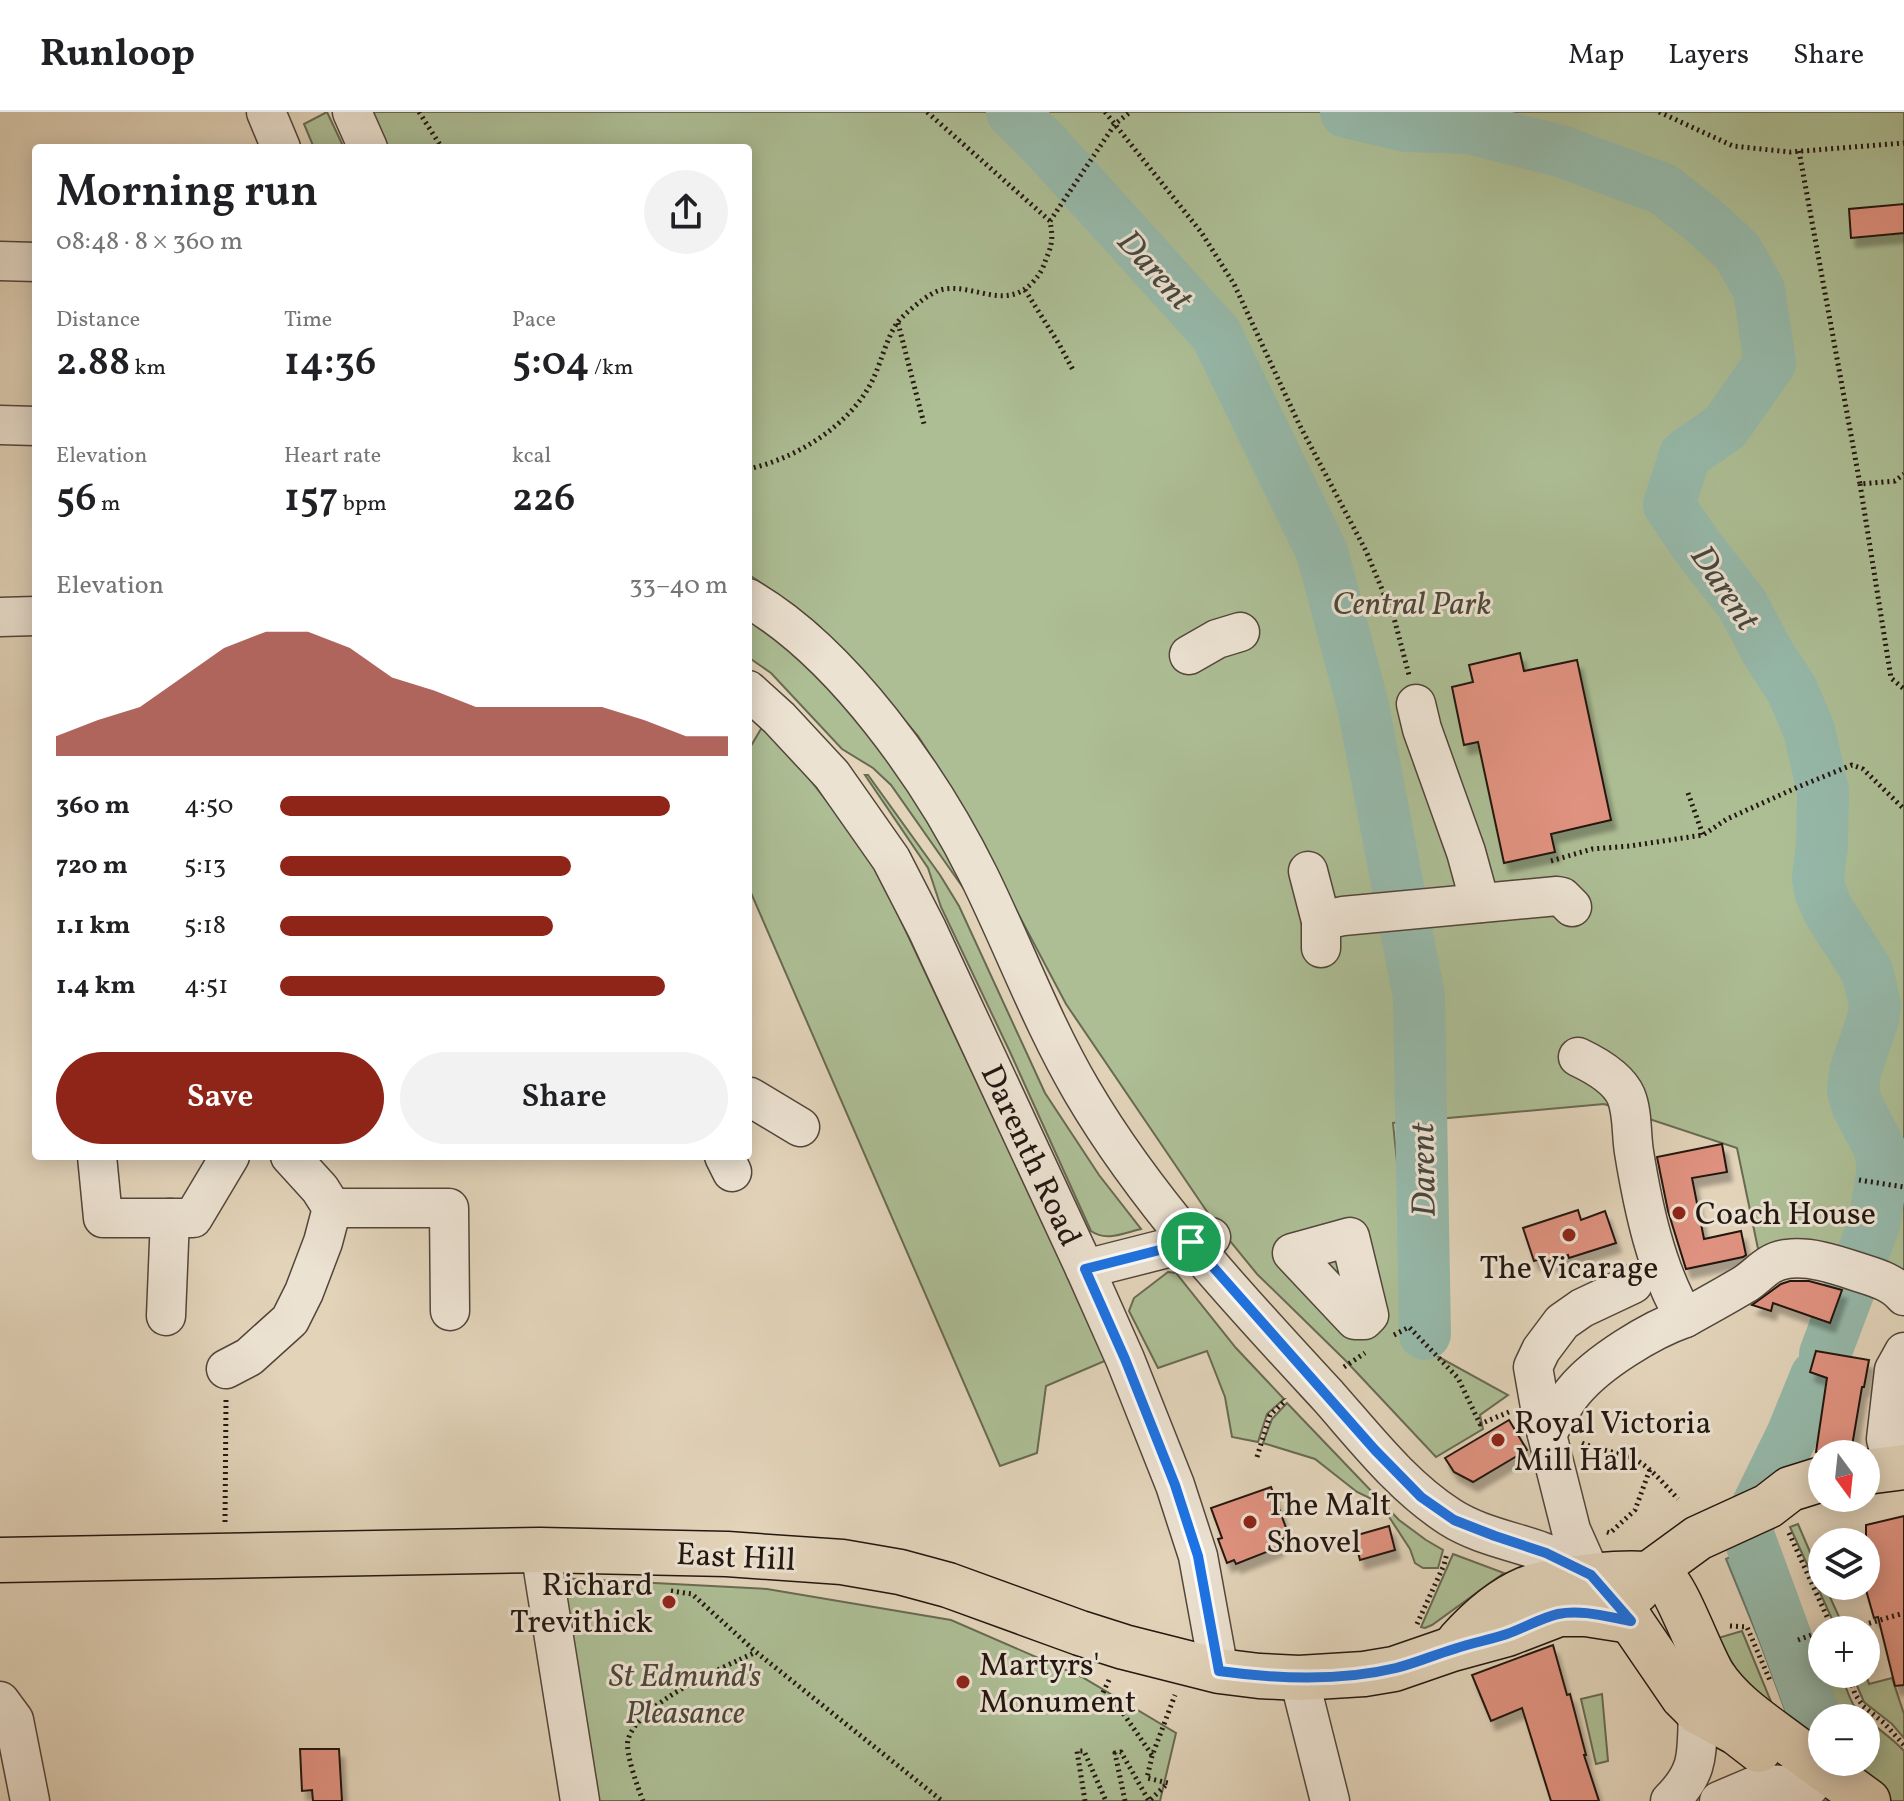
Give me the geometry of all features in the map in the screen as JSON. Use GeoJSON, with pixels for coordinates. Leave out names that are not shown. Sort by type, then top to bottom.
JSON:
{"type":"FeatureCollection","features":[{"type":"Feature","properties":{"kind":"main road"},"geometry":{"type":"LineString","coordinates":[[1751,1711],[1698,1712],[1683,1697],[1631,1621],[1636,1593],[1650,1573],[1698,1538],[1772,1502],[1790,1489],[1808,1483]]}},
{"type":"Feature","properties":{"kind":"main road","name":"East Hill"},"geometry":{"type":"LineString","coordinates":[[0,1560],[540,1550],[727,1554],[842,1562],[900,1572],[948,1585],[1124,1647],[1219,1671],[1299,1678],[1394,1669],[1507,1634],[1559,1614],[1586,1614],[1631,1621]]}},
{"type":"Feature","properties":{"kind":"main road","name":"East Hill"},"geometry":{"type":"LineString","coordinates":[[1452,1649],[1477,1621],[1528,1587],[1591,1575],[1650,1573]]}},
{"type":"Feature","properties":{"kind":"main road"},"geometry":{"type":"LineString","coordinates":[[1650,1573],[1665,1579],[1713,1675],[1751,1711],[1868,1801]]}},
{"type":"Feature","properties":{"kind":"main road"},"geometry":{"type":"LineString","coordinates":[[1751,1711],[1821,1793]]}},
{"type":"Feature","properties":{"kind":"street"},"geometry":{"type":"LineString","coordinates":[[266,112],[279,144]]}},
{"type":"Feature","properties":{"kind":"street"},"geometry":{"type":"LineString","coordinates":[[352,112],[366,144]]}},
{"type":"Feature","properties":{"kind":"street"},"geometry":{"type":"LineString","coordinates":[[0,261],[32,262]]}},
{"type":"Feature","properties":{"kind":"street"},"geometry":{"type":"LineString","coordinates":[[0,425],[32,426]]}},
{"type":"Feature","properties":{"kind":"street"},"geometry":{"type":"LineString","coordinates":[[752,601],[779,618],[830,663],[870,709],[918,774],[964,847],[1082,1091],[1128,1162],[1204,1238],[1375,1450],[1421,1497],[1454,1520],[1546,1553],[1591,1575]]}},
{"type":"Feature","properties":{"kind":"street"},"geometry":{"type":"LineString","coordinates":[[0,617],[32,616]]}},
{"type":"Feature","properties":{"kind":"street"},"geometry":{"type":"LineString","coordinates":[[1189,655],[1217,639],[1240,632]]}},
{"type":"Feature","properties":{"kind":"street","name":"Darenth Road"},"geometry":{"type":"LineString","coordinates":[[752,694],[832,775],[891,859],[927,929],[1125,1359],[1187,1481],[1219,1671]]}},
{"type":"Feature","properties":{"kind":"street"},"geometry":{"type":"LineString","coordinates":[[1416,704],[1466,852],[1462,905]]}},
{"type":"Feature","properties":{"kind":"street"},"geometry":{"type":"LineString","coordinates":[[1308,871],[1328,928],[1462,905],[1557,896],[1572,907]]}},
{"type":"Feature","properties":{"kind":"street"},"geometry":{"type":"LineString","coordinates":[[1578,1057],[1602,1071],[1625,1096],[1641,1192],[1652,1234],[1673,1298],[1685,1318]]}},
{"type":"Feature","properties":{"kind":"street"},"geometry":{"type":"LineString","coordinates":[[752,1098],[800,1127]]}},
{"type":"Feature","properties":{"kind":"street"},"geometry":{"type":"LineString","coordinates":[[97,1160],[103,1218],[193,1218],[228,1160]]}},
{"type":"Feature","properties":{"kind":"street"},"geometry":{"type":"LineString","coordinates":[[226,1369],[249,1357],[290,1320],[323,1242],[332,1208],[320,1189],[294,1160]]}},
{"type":"Feature","properties":{"kind":"street"},"geometry":{"type":"LineString","coordinates":[[332,1208],[449,1208],[450,1311]]}},
{"type":"Feature","properties":{"kind":"street"},"geometry":{"type":"LineString","coordinates":[[166,1316],[170,1218]]}},
{"type":"Feature","properties":{"kind":"street"},"geometry":{"type":"LineString","coordinates":[[1085,1269],[1204,1238]]}},
{"type":"Feature","properties":{"kind":"street"},"geometry":{"type":"LineString","coordinates":[[1544,1406],[1615,1356],[1666,1324],[1685,1318],[1748,1282],[1767,1265],[1786,1259],[1823,1263],[1894,1288]]}},
{"type":"Feature","properties":{"kind":"street"},"geometry":{"type":"LineString","coordinates":[[1631,1621],[1591,1575],[1571,1530],[1533,1367],[1541,1350],[1562,1322],[1582,1308],[1633,1284]]}},
{"type":"Feature","properties":{"kind":"street"},"geometry":{"type":"LineString","coordinates":[[1888,1469],[1886,1439],[1894,1370],[1904,1352]]}},
{"type":"Feature","properties":{"kind":"street"},"geometry":{"type":"LineString","coordinates":[[540,1550],[580,1801]]}},
{"type":"Feature","properties":{"kind":"street"},"geometry":{"type":"LineString","coordinates":[[1299,1678],[1330,1801]]}},
{"type":"Feature","properties":{"kind":"street"},"geometry":{"type":"LineString","coordinates":[[0,1701],[14,1720],[30,1801]]}},
{"type":"Feature","properties":{"kind":"street"},"geometry":{"type":"LineString","coordinates":[[1670,1801],[1688,1782],[1694,1765],[1698,1712]]}},
{"type":"Feature","properties":{"kind":"street"},"geometry":{"type":"LineString","coordinates":[[1719,1801],[1759,1784],[1821,1793]]}},
{"type":"Feature","properties":{"kind":"path"},"geometry":{"type":"LineString","coordinates":[[419,112],[439,144]]}},
{"type":"Feature","properties":{"kind":"path"},"geometry":{"type":"LineString","coordinates":[[927,112],[1050,221]]}},
{"type":"Feature","properties":{"kind":"path"},"geometry":{"type":"LineString","coordinates":[[1105,112],[1201,232],[1234,284],[1299,424],[1366,551],[1394,618],[1416,704]]}},
{"type":"Feature","properties":{"kind":"path"},"geometry":{"type":"LineString","coordinates":[[752,468],[770,464],[797,450],[827,432],[853,409],[871,384],[898,322],[931,294],[947,288],[1002,297],[1025,290],[1041,273],[1053,241],[1050,221],[1115,124],[1130,112]]}},
{"type":"Feature","properties":{"kind":"path"},"geometry":{"type":"LineString","coordinates":[[1659,112],[1733,146],[1790,152],[1904,143]]}},
{"type":"Feature","properties":{"kind":"path"},"geometry":{"type":"LineString","coordinates":[[1799,151],[1860,484],[1891,678],[1904,689]]}},
{"type":"Feature","properties":{"kind":"path"},"geometry":{"type":"LineString","coordinates":[[1025,290],[1073,370]]}},
{"type":"Feature","properties":{"kind":"path"},"geometry":{"type":"LineString","coordinates":[[898,322],[924,424]]}},
{"type":"Feature","properties":{"kind":"path"},"geometry":{"type":"LineString","coordinates":[[1860,484],[1895,481],[1904,474]]}},
{"type":"Feature","properties":{"kind":"path"},"geometry":{"type":"LineString","coordinates":[[1549,862],[1592,849],[1703,835],[1727,819],[1852,765],[1863,769],[1904,809]]}},
{"type":"Feature","properties":{"kind":"path"},"geometry":{"type":"LineString","coordinates":[[1688,793],[1703,835]]}},
{"type":"Feature","properties":{"kind":"path"},"geometry":{"type":"LineString","coordinates":[[1859,1180],[1904,1187]]}},
{"type":"Feature","properties":{"kind":"path"},"geometry":{"type":"LineString","coordinates":[[1389,1339],[1409,1327],[1458,1378],[1480,1424],[1544,1406]]}},
{"type":"Feature","properties":{"kind":"path"},"geometry":{"type":"LineString","coordinates":[[1355,1360],[1367,1352]]}},
{"type":"Feature","properties":{"kind":"path"},"geometry":{"type":"LineString","coordinates":[[225,1555],[226,1369]]}},
{"type":"Feature","properties":{"kind":"path"},"geometry":{"type":"LineString","coordinates":[[1257,1457],[1270,1415],[1285,1401]]}},
{"type":"Feature","properties":{"kind":"path"},"geometry":{"type":"LineString","coordinates":[[1586,1445],[1627,1456],[1650,1469],[1678,1499]]}},
{"type":"Feature","properties":{"kind":"path"},"geometry":{"type":"LineString","coordinates":[[1571,1530],[1584,1522],[1610,1533],[1635,1510],[1650,1469]]}},
{"type":"Feature","properties":{"kind":"path"},"geometry":{"type":"LineString","coordinates":[[1772,1502],[1826,1616]]}},
{"type":"Feature","properties":{"kind":"path"},"geometry":{"type":"LineString","coordinates":[[1416,1626],[1444,1565],[1449,1544]]}},
{"type":"Feature","properties":{"kind":"path"},"geometry":{"type":"LineString","coordinates":[[665,1591],[692,1594],[756,1652],[942,1801]]}},
{"type":"Feature","properties":{"kind":"path"},"geometry":{"type":"LineString","coordinates":[[1880,1620],[1904,1613]]}},
{"type":"Feature","properties":{"kind":"path"},"geometry":{"type":"LineString","coordinates":[[1740,1627],[1747,1627],[1767,1671],[1751,1711]]}},
{"type":"Feature","properties":{"kind":"path"},"geometry":{"type":"LineString","coordinates":[[1798,1640],[1808,1636]]}},
{"type":"Feature","properties":{"kind":"path"},"geometry":{"type":"LineString","coordinates":[[643,1801],[634,1778],[627,1743],[635,1725],[673,1694],[756,1652]]}},
{"type":"Feature","properties":{"kind":"path"},"geometry":{"type":"LineString","coordinates":[[1111,1674],[1101,1697],[1116,1703],[1152,1756]]}},
{"type":"Feature","properties":{"kind":"path"},"geometry":{"type":"LineString","coordinates":[[1853,1688],[1863,1706],[1904,1745]]}},
{"type":"Feature","properties":{"kind":"path"},"geometry":{"type":"LineString","coordinates":[[1125,1801],[1115,1753],[1121,1752],[1149,1801],[1168,1783],[1147,1778],[1175,1695]]}},
{"type":"Feature","properties":{"kind":"path"},"geometry":{"type":"LineString","coordinates":[[1085,1801],[1077,1751],[1084,1751],[1106,1801]]}},
{"type":"Feature","properties":{"kind":"green space"},"geometry":{"type":"Polygon","coordinates":[[[327,112],[342,144],[312,144],[304,124],[327,112]]]}},
{"type":"Feature","properties":{"kind":"green space","name":"Central Park"},"geometry":{"type":"Polygon","coordinates":[[[370,112],[1904,112],[1904,1282],[1761,1263],[1737,1148],[1604,1104],[1393,1123],[1417,1345],[1508,1395],[1480,1415],[1483,1429],[1436,1457],[1345,1360],[1257,1274],[1212,1219],[1066,1004],[952,789],[918,736],[818,625],[752,577],[752,144],[383,144],[370,112]]]}},
{"type":"Feature","properties":{"kind":"green space"},"geometry":{"type":"Polygon","coordinates":[[[752,621],[816,673],[871,734],[938,832],[971,899],[891,785],[873,768],[842,749],[771,673],[752,660],[752,621]]]}},
{"type":"Feature","properties":{"kind":"green space"},"geometry":{"type":"Polygon","coordinates":[[[765,722],[872,859],[1107,1360],[1046,1386],[1037,1453],[1000,1466],[752,895],[752,744],[765,722]]]}},
{"type":"Feature","properties":{"kind":"green space"},"geometry":{"type":"Polygon","coordinates":[[[865,775],[940,875],[959,906],[1045,1093],[1099,1175],[1141,1229],[1109,1236],[1091,1231],[941,907],[928,868],[865,775]]]}},
{"type":"Feature","properties":{"kind":"green space"},"geometry":{"type":"Polygon","coordinates":[[[1168,1272],[1176,1273],[1236,1348],[1284,1399],[1267,1414],[1258,1442],[1232,1437],[1225,1397],[1207,1351],[1158,1368],[1129,1311],[1134,1298],[1168,1272]]]}},
{"type":"Feature","properties":{"kind":"green space"},"geometry":{"type":"Polygon","coordinates":[[[1287,1403],[1399,1520],[1443,1550],[1438,1568],[1423,1568],[1415,1563],[1410,1549],[1380,1503],[1357,1492],[1315,1459],[1263,1443],[1272,1419],[1287,1403]]]}},
{"type":"Feature","properties":{"kind":"green space"},"geometry":{"type":"Polygon","coordinates":[[[1798,1524],[1808,1547],[1808,1566],[1790,1527],[1798,1524]]]}},
{"type":"Feature","properties":{"kind":"green space"},"geometry":{"type":"Polygon","coordinates":[[[1453,1554],[1504,1573],[1432,1625],[1421,1627],[1453,1554]]]}},
{"type":"Feature","properties":{"kind":"green space","name":"St Edmund's Pleasance"},"geometry":{"type":"Polygon","coordinates":[[[559,1578],[767,1589],[951,1620],[1082,1677],[1176,1733],[1160,1801],[589,1801],[559,1578]]]}},
{"type":"Feature","properties":{"kind":"green space"},"geometry":{"type":"Polygon","coordinates":[[[1823,1600],[1831,1600],[1839,1616],[1831,1616],[1823,1600]]]}},
{"type":"Feature","properties":{"kind":"green space"},"geometry":{"type":"Polygon","coordinates":[[[1742,1631],[1774,1709],[1739,1675],[1718,1638],[1742,1631]]]}},
{"type":"Feature","properties":{"kind":"green space"},"geometry":{"type":"Polygon","coordinates":[[[1892,1678],[1904,1714],[1904,1738],[1880,1715],[1880,1704],[1864,1702],[1858,1688],[1880,1688],[1880,1681],[1892,1678]]]}},
{"type":"Feature","properties":{"kind":"green space"},"geometry":{"type":"Polygon","coordinates":[[[1819,1688],[1847,1688],[1853,1704],[1825,1704],[1819,1688]]]}},
{"type":"Feature","properties":{"kind":"green space"},"geometry":{"type":"Polygon","coordinates":[[[1602,1694],[1608,1761],[1596,1764],[1581,1699],[1602,1694]]]}},
{"type":"Feature","properties":{"kind":"green space"},"geometry":{"type":"Polygon","coordinates":[[[1880,1730],[1904,1751],[1904,1801],[1891,1801],[1855,1776],[1880,1776],[1880,1730]]]}},
{"type":"Feature","properties":{"kind":"water"},"geometry":{"type":"Polygon","coordinates":[[[1762,1541],[1787,1599],[1808,1657],[1808,1688],[1819,1688],[1825,1704],[1808,1704],[1808,1771],[1758,1637],[1726,1559],[1762,1541]]]}},
{"type":"Feature","properties":{"kind":"water"},"geometry":{"type":"Polygon","coordinates":[[[1810,1776],[1836,1776],[1861,1801],[1819,1801],[1810,1776]]]}},
{"type":"Feature","properties":{"kind":"building"},"geometry":{"type":"Polygon","coordinates":[[[1904,204],[1904,233],[1851,238],[1849,209],[1904,204]]]}},
{"type":"Feature","properties":{"kind":"building"},"geometry":{"type":"Polygon","coordinates":[[[1520,653],[1524,671],[1577,660],[1611,820],[1551,834],[1555,852],[1504,863],[1478,742],[1464,745],[1452,687],[1473,682],[1469,665],[1520,653]]]}},
{"type":"Feature","properties":{"kind":"building","name":"Coach House"},"geometry":{"type":"Polygon","coordinates":[[[1722,1144],[1727,1172],[1692,1178],[1704,1239],[1741,1231],[1746,1255],[1686,1269],[1668,1211],[1657,1157],[1722,1144]]]}},
{"type":"Feature","properties":{"kind":"building","name":"The Vicarage"},"geometry":{"type":"Polygon","coordinates":[[[1578,1210],[1581,1220],[1605,1211],[1616,1243],[1569,1258],[1568,1255],[1547,1262],[1546,1257],[1534,1261],[1523,1228],[1578,1210]]]}},
{"type":"Feature","properties":{"kind":"building"},"geometry":{"type":"Polygon","coordinates":[[[1790,1281],[1809,1281],[1842,1290],[1830,1323],[1773,1303],[1771,1311],[1752,1305],[1790,1281]]]}},
{"type":"Feature","properties":{"kind":"building"},"geometry":{"type":"Polygon","coordinates":[[[1816,1351],[1869,1360],[1853,1440],[1818,1440],[1827,1378],[1810,1372],[1816,1351]]]}},
{"type":"Feature","properties":{"kind":"building","name":"Royal Victoria Mill Hall"},"geometry":{"type":"Polygon","coordinates":[[[1509,1420],[1527,1450],[1473,1482],[1454,1472],[1445,1458],[1509,1420]]]}},
{"type":"Feature","properties":{"kind":"building","name":"The Malt Shovel"},"geometry":{"type":"Polygon","coordinates":[[[1271,1487],[1289,1536],[1277,1541],[1279,1547],[1236,1564],[1234,1560],[1227,1563],[1211,1508],[1271,1487]]]}},
{"type":"Feature","properties":{"kind":"building"},"geometry":{"type":"Polygon","coordinates":[[[1904,1516],[1904,1685],[1895,1686],[1880,1616],[1873,1616],[1869,1600],[1880,1600],[1880,1528],[1866,1528],[1866,1525],[1904,1516]]]}},
{"type":"Feature","properties":{"kind":"building"},"geometry":{"type":"Polygon","coordinates":[[[1389,1526],[1395,1550],[1360,1560],[1354,1536],[1389,1526]]]}},
{"type":"Feature","properties":{"kind":"building"},"geometry":{"type":"Polygon","coordinates":[[[1553,1645],[1567,1695],[1570,1694],[1584,1755],[1599,1801],[1551,1801],[1522,1708],[1491,1721],[1472,1675],[1553,1645]]]}},
{"type":"Feature","properties":{"kind":"building"},"geometry":{"type":"Polygon","coordinates":[[[300,1749],[339,1749],[342,1801],[313,1801],[312,1790],[302,1791],[300,1749]]]}},
{"type":"Feature","properties":{"kind":"waterway","name":"Darent"},"geometry":{"type":"LineString","coordinates":[[1012,112],[1216,334],[1322,552],[1363,706],[1419,997],[1425,1334]]}},
{"type":"Feature","properties":{"kind":"waterway","name":"Darent"},"geometry":{"type":"LineString","coordinates":[[1346,112],[1406,126],[1469,128],[1560,151],[1663,189],[1737,251],[1759,290],[1770,363],[1725,427],[1685,455],[1669,505],[1742,604],[1792,690],[1809,730],[1823,791],[1818,877],[1820,891],[1828,910],[1867,971],[1875,1006],[1855,1072],[1853,1090],[1857,1105],[1880,1149],[1882,1175],[1874,1224],[1825,1354]]}},
{"type":"Feature","properties":{"kind":"waterway","name":"Darent"},"geometry":{"type":"LineString","coordinates":[[1810,1704],[1746,1529],[1792,1435],[1816,1376]]}},
{"type":"Feature","properties":{"kind":"place","name":"Coach House"},"geometry":{"type":"Point","coordinates":[1679,1213]}},
{"type":"Feature","properties":{"kind":"place","name":"The Vicarage"},"geometry":{"type":"Point","coordinates":[1569,1235]}},
{"type":"Feature","properties":{"kind":"place","name":"Royal Victoria Mill Hall"},"geometry":{"type":"Point","coordinates":[1498,1440]}},
{"type":"Feature","properties":{"kind":"place","name":"The Malt Shovel"},"geometry":{"type":"Point","coordinates":[1250,1522]}},
{"type":"Feature","properties":{"kind":"place","name":"Richard Trevithick"},"geometry":{"type":"Point","coordinates":[669,1602]}},
{"type":"Feature","properties":{"kind":"place","name":"Martyrs' Monument"},"geometry":{"type":"Point","coordinates":[963,1682]}},
{"type":"Feature","properties":{"kind":"route"},"geometry":{"type":"LineString","coordinates":[[1191,1242],[1300,1367],[1421,1497],[1454,1520],[1546,1553],[1591,1575],[1631,1621],[1586,1614],[1559,1614],[1507,1634],[1394,1669],[1364,1674],[1299,1678],[1219,1671],[1198,1556],[1175,1485],[1085,1269],[1191,1242]]}}]}
